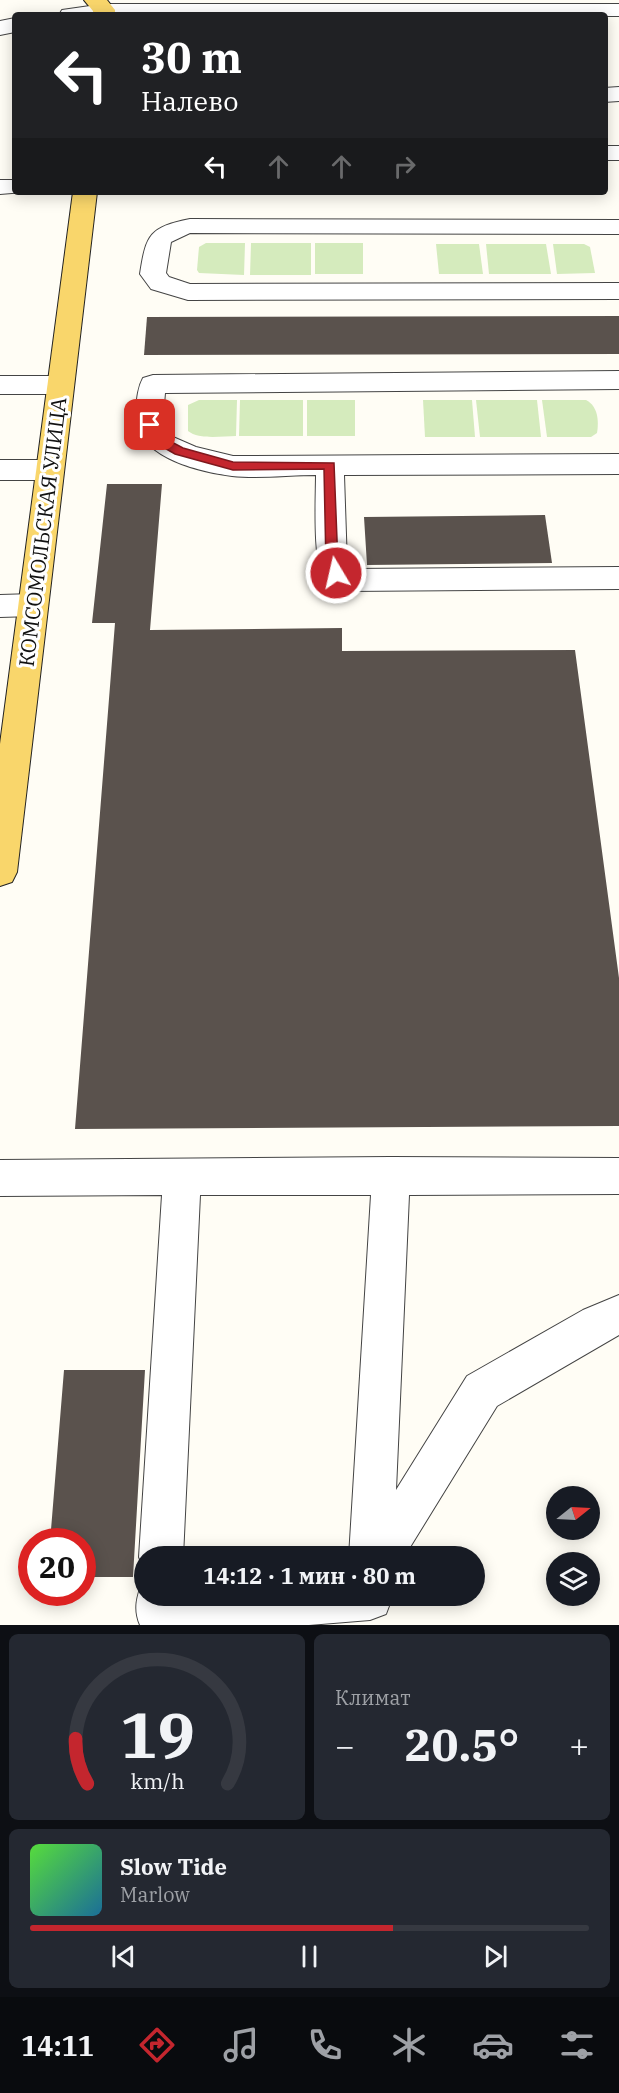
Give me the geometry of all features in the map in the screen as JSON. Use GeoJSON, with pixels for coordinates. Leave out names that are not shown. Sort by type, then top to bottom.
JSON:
{"type":"FeatureCollection","features":[{"type":"Feature","properties":{"kind":"main road","name":"КОМСОМОЛЬСКАЯ УЛИЦА"},"geometry":{"type":"LineString","coordinates":[[0,872],[85,195]]}},
{"type":"Feature","properties":{"kind":"street"},"geometry":{"type":"LineString","coordinates":[[83,12],[101,8],[216,5],[619,10]]}},
{"type":"Feature","properties":{"kind":"street"},"geometry":{"type":"LineString","coordinates":[[619,226],[190,226],[165,233],[158,240],[153,274],[160,283],[188,292],[619,291]]}},
{"type":"Feature","properties":{"kind":"street"},"geometry":{"type":"LineString","coordinates":[[619,380],[153,384],[150,425],[158,440],[179,451],[233,466],[619,464]]}},
{"type":"Feature","properties":{"kind":"street"},"geometry":{"type":"LineString","coordinates":[[0,385],[61,385]]}},
{"type":"Feature","properties":{"kind":"street"},"geometry":{"type":"LineString","coordinates":[[330,465],[332,565],[336,573],[347,580],[619,578]]}},
{"type":"Feature","properties":{"kind":"street"},"geometry":{"type":"LineString","coordinates":[[0,470],[50,470]]}},
{"type":"Feature","properties":{"kind":"street"},"geometry":{"type":"LineString","coordinates":[[0,606],[33,605]]}},
{"type":"Feature","properties":{"kind":"street"},"geometry":{"type":"LineString","coordinates":[[374,1546],[391,1175]]}},
{"type":"Feature","properties":{"kind":"street"},"geometry":{"type":"LineString","coordinates":[[162,1546],[182,1176]]}},
{"type":"Feature","properties":{"kind":"street"},"geometry":{"type":"LineString","coordinates":[[0,1178],[619,1176]]}},
{"type":"Feature","properties":{"kind":"street"},"geometry":{"type":"LineString","coordinates":[[395,1546],[482,1391],[597,1324],[619,1315]]}},
{"type":"Feature","properties":{"kind":"street"},"geometry":{"type":"LineString","coordinates":[[158,1606],[158,1615],[227,1606]]}},
{"type":"Feature","properties":{"kind":"green space"},"geometry":{"type":"Polygon","coordinates":[[[206,243],[245,243],[244,275],[199,273],[197,270],[199,247],[206,243]]]}},
{"type":"Feature","properties":{"kind":"green space"},"geometry":{"type":"Polygon","coordinates":[[[251,243],[311,243],[311,275],[250,275],[251,243]]]}},
{"type":"Feature","properties":{"kind":"green space"},"geometry":{"type":"Polygon","coordinates":[[[315,243],[363,243],[363,274],[315,274],[315,243]]]}},
{"type":"Feature","properties":{"kind":"green space"},"geometry":{"type":"Polygon","coordinates":[[[436,244],[479,244],[483,274],[439,274],[436,244]]]}},
{"type":"Feature","properties":{"kind":"green space"},"geometry":{"type":"Polygon","coordinates":[[[486,244],[546,244],[551,274],[489,274],[486,244]]]}},
{"type":"Feature","properties":{"kind":"green space"},"geometry":{"type":"Polygon","coordinates":[[[553,244],[584,244],[590,247],[595,273],[557,274],[553,244]]]}},
{"type":"Feature","properties":{"kind":"green space"},"geometry":{"type":"Polygon","coordinates":[[[199,400],[237,400],[236,436],[204,437],[188,431],[188,405],[199,400]]]}},
{"type":"Feature","properties":{"kind":"green space"},"geometry":{"type":"Polygon","coordinates":[[[240,400],[303,400],[303,436],[239,436],[240,400]]]}},
{"type":"Feature","properties":{"kind":"green space"},"geometry":{"type":"Polygon","coordinates":[[[307,400],[355,400],[355,436],[307,436],[307,400]]]}},
{"type":"Feature","properties":{"kind":"green space"},"geometry":{"type":"Polygon","coordinates":[[[423,400],[472,400],[475,437],[425,437],[423,400]]]}},
{"type":"Feature","properties":{"kind":"green space"},"geometry":{"type":"Polygon","coordinates":[[[476,400],[537,400],[541,437],[480,437],[476,400]]]}},
{"type":"Feature","properties":{"kind":"green space"},"geometry":{"type":"Polygon","coordinates":[[[542,400],[586,400],[597,414],[597,433],[591,437],[547,437],[542,400]]]}},
{"type":"Feature","properties":{"kind":"building"},"geometry":{"type":"Polygon","coordinates":[[[619,316],[619,354],[144,355],[147,317],[619,316]]]}},
{"type":"Feature","properties":{"kind":"building"},"geometry":{"type":"Polygon","coordinates":[[[107,484],[162,484],[150,630],[342,628],[342,651],[575,650],[619,978],[619,1126],[75,1129],[115,623],[92,623],[107,484]]]}},
{"type":"Feature","properties":{"kind":"building"},"geometry":{"type":"Polygon","coordinates":[[[545,515],[552,563],[367,565],[364,517],[545,515]]]}},
{"type":"Feature","properties":{"kind":"building"},"geometry":{"type":"Polygon","coordinates":[[[64,1370],[145,1370],[133,1577],[96,1577],[96,1528],[51,1528],[64,1370]]]}},
{"type":"Feature","properties":{"kind":"route"},"geometry":{"type":"LineString","coordinates":[[150,425],[158,440],[179,451],[233,466],[330,465],[332,565],[336,573]]}}]}
